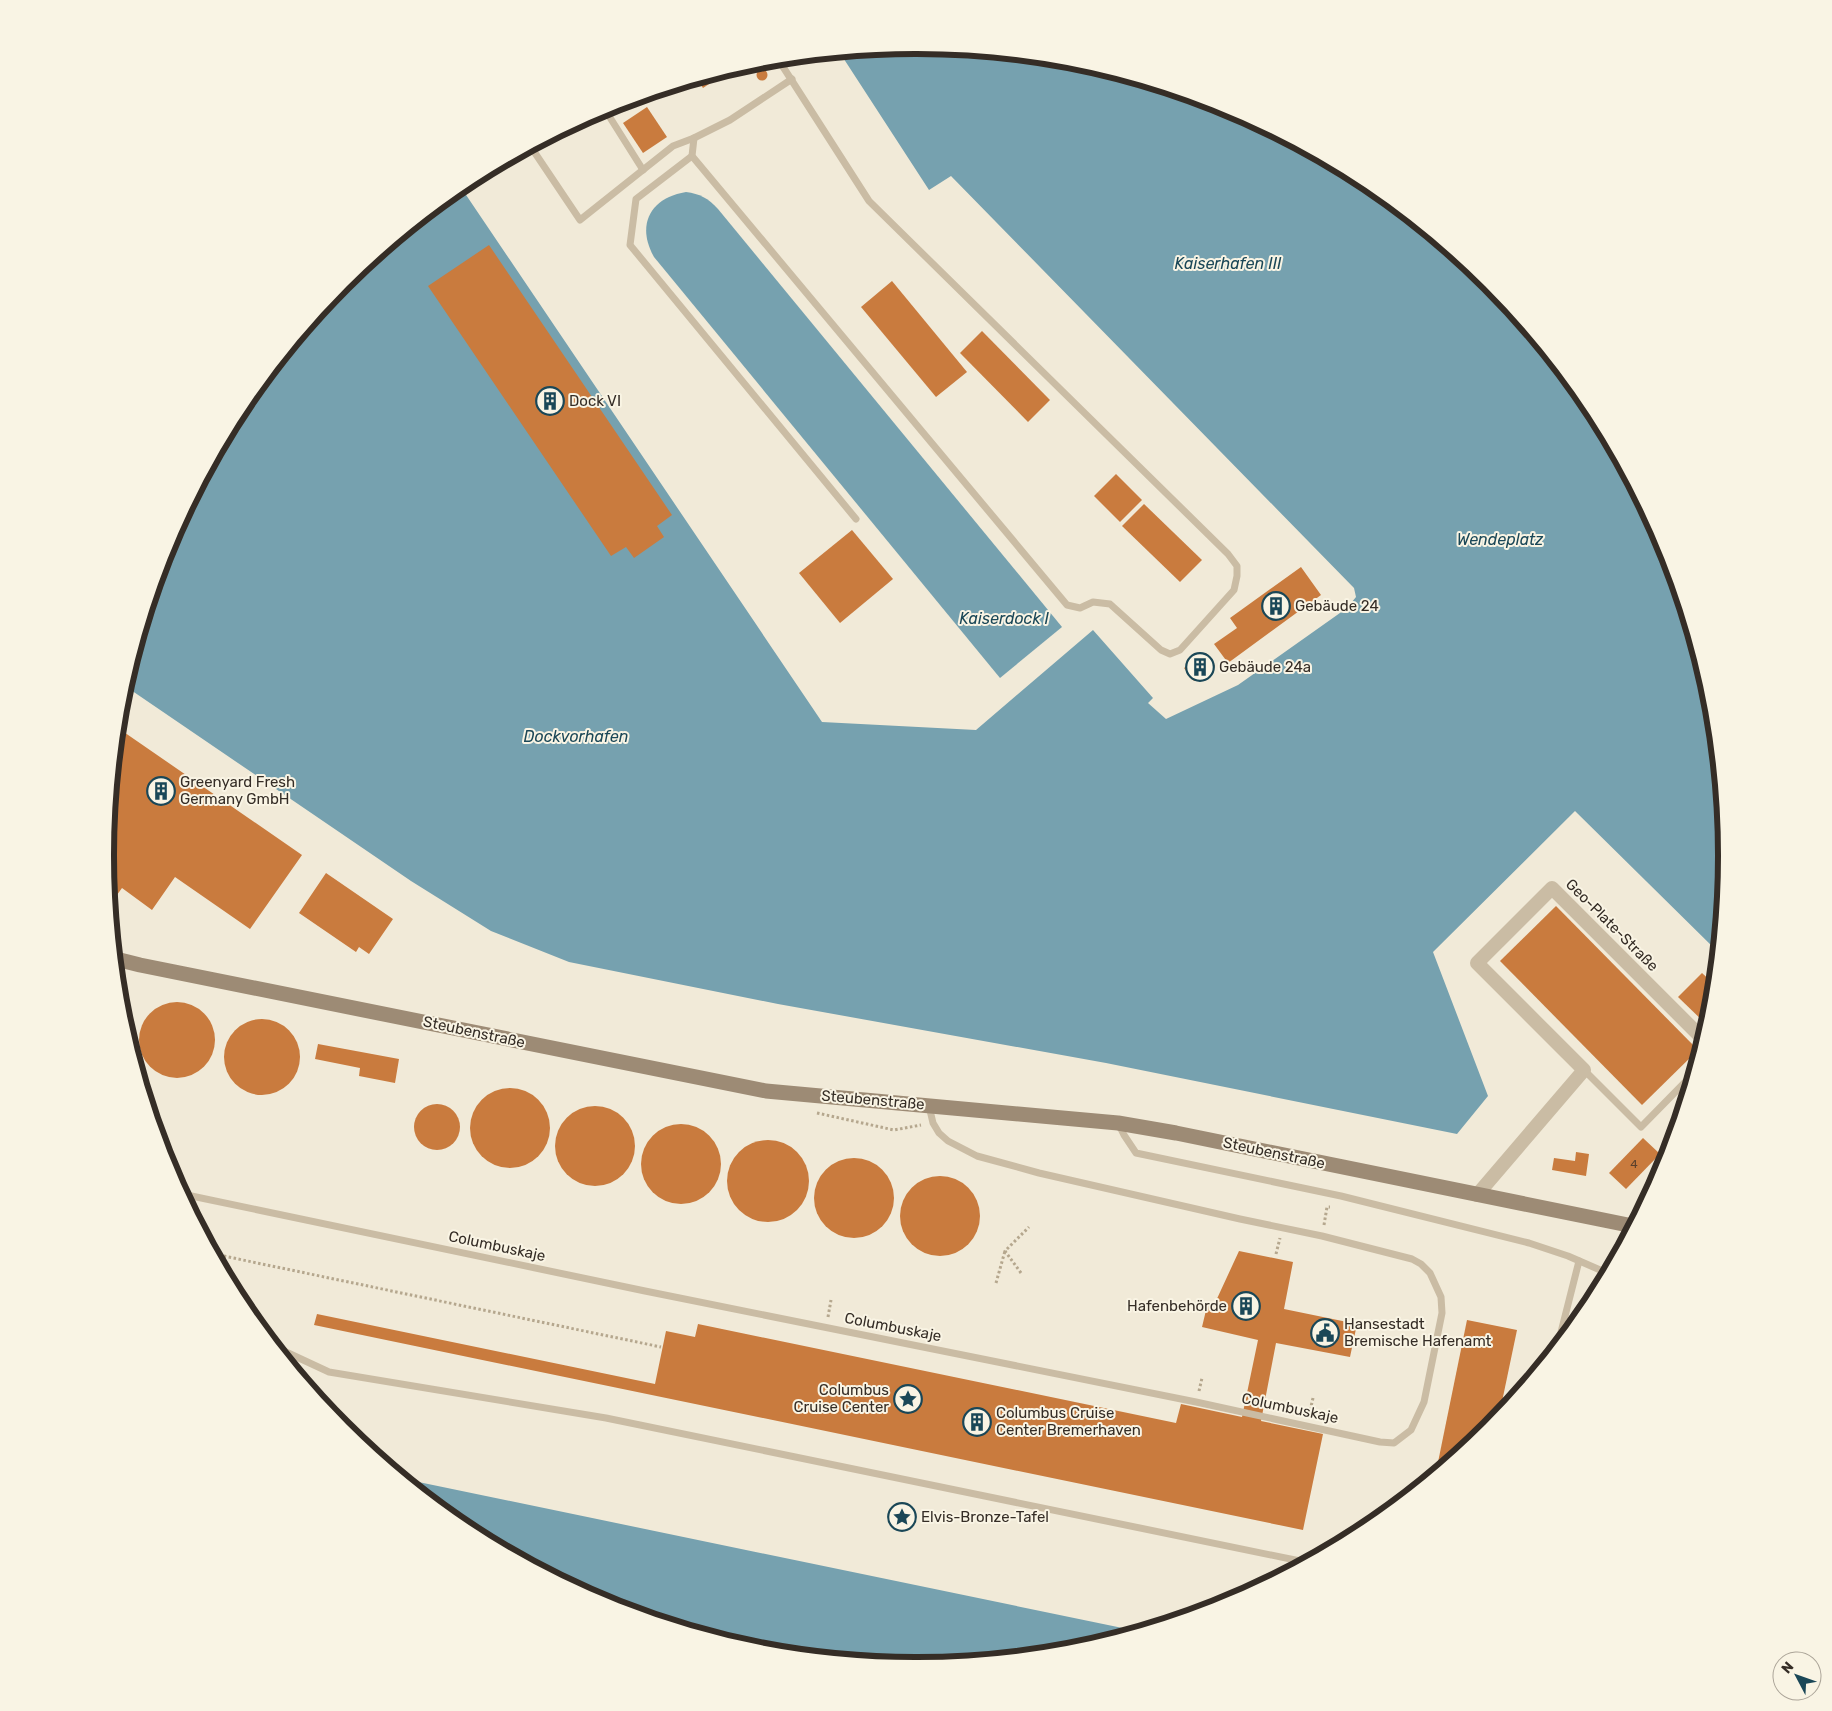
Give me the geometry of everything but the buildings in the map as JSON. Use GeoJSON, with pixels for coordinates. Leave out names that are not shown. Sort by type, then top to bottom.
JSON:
{"type":"FeatureCollection","features":[{"type":"Feature","properties":{"kind":"street","name":"Geo-Plate-Straße"},"geometry":{"type":"LineString","coordinates":[[1584,1070],[1477,963],[1552,888],[1697,1033]]}},
{"type":"Feature","properties":{"kind":"street","name":"Steubenstraße"},"geometry":{"type":"LineString","coordinates":[[121,959],[140,965],[766,1091],[1118,1123],[1176,1133],[1627,1225]]}},
{"type":"Feature","properties":{"kind":"street"},"geometry":{"type":"LineString","coordinates":[[1477,1195],[1584,1070]]}},
{"type":"Feature","properties":{"kind":"lane"},"geometry":{"type":"LineString","coordinates":[[692,156],[1067,605],[1080,608],[1093,602],[1110,604],[1161,650],[1170,654],[1180,650],[1234,590],[1237,566],[1228,554],[869,200],[782,65]]}},
{"type":"Feature","properties":{"kind":"lane"},"geometry":{"type":"LineString","coordinates":[[534,151],[580,220],[673,146],[730,120],[792,80]]}},
{"type":"Feature","properties":{"kind":"lane"},"geometry":{"type":"LineString","coordinates":[[609,115],[643,170]]}},
{"type":"Feature","properties":{"kind":"lane"},"geometry":{"type":"LineString","coordinates":[[694,138],[692,156],[636,199],[630,245],[856,519]]}},
{"type":"Feature","properties":{"kind":"lane","name":"Geo-Plate-Straße"},"geometry":{"type":"LineString","coordinates":[[1584,1070],[1641,1127],[1684,1083]]}},
{"type":"Feature","properties":{"kind":"lane","name":"Columbuskaje"},"geometry":{"type":"LineString","coordinates":[[190,1196],[645,1292],[825,1327],[1380,1442],[1394,1443],[1411,1430],[1424,1402],[1442,1313],[1441,1297],[1433,1279],[1422,1264],[1412,1259],[1322,1236],[1039,1173],[977,1156],[948,1142],[939,1133],[933,1123],[929,1105]]}},
{"type":"Feature","properties":{"kind":"lane"},"geometry":{"type":"LineString","coordinates":[[1118,1123],[1124,1136],[1136,1153],[1341,1196],[1534,1245],[1601,1271]]}},
{"type":"Feature","properties":{"kind":"lane"},"geometry":{"type":"LineString","coordinates":[[1561,1331],[1579,1261]]}},
{"type":"Feature","properties":{"kind":"lane"},"geometry":{"type":"LineString","coordinates":[[287,1352],[330,1372],[606,1418],[1297,1561]]}},
{"type":"Feature","properties":{"kind":"path"},"geometry":{"type":"LineString","coordinates":[[996,1284],[1006,1251],[1029,1228]]}},
{"type":"Feature","properties":{"kind":"path"},"geometry":{"type":"LineString","coordinates":[[1276,1254],[1280,1236]]}},
{"type":"Feature","properties":{"kind":"path"},"geometry":{"type":"LineString","coordinates":[[1006,1251],[1020,1273]]}},
{"type":"Feature","properties":{"kind":"path"},"geometry":{"type":"LineString","coordinates":[[222,1256],[661,1347]]}},
{"type":"Feature","properties":{"kind":"path"},"geometry":{"type":"LineString","coordinates":[[825,1327],[831,1300]]}},
{"type":"Feature","properties":{"kind":"path"},"geometry":{"type":"LineString","coordinates":[[1306,1426],[1312,1398]]}},
{"type":"Feature","properties":{"kind":"water","name":"Dockvorhafen"},"geometry":{"type":"Polygon","coordinates":[[[916,54],[968,55],[1021,61],[1072,69],[1124,81],[1174,96],[1271,136],[1317,161],[1404,219],[1445,253],[1483,289],[1519,327],[1552,367],[1583,410],[1635,501],[1657,549],[1675,598],[1690,648],[1702,699],[1711,751],[1716,803],[1718,856],[1712,946],[1575,811],[1433,952],[1488,1096],[1457,1134],[1106,1063],[778,1004],[569,962],[491,931],[411,881],[132,691],[157,598],[175,549],[197,501],[249,410],[280,367],[313,327],[349,289],[387,253],[428,219],[465,193],[822,722],[976,730],[1093,630],[1153,698],[1148,703],[1166,719],[1238,685],[1347,608],[1356,597],[1354,588],[951,176],[929,190],[843,57],[916,54]]]}},
{"type":"Feature","properties":{"kind":"water","name":"Kaiserdock I"},"geometry":{"type":"Polygon","coordinates":[[[686,192],[704,197],[718,209],[1062,627],[1000,678],[654,257],[646,234],[650,215],[663,200],[686,192]]]}},
{"type":"Feature","properties":{"kind":"water"},"geometry":{"type":"Polygon","coordinates":[[[415,1481],[1127,1629],[1072,1642],[968,1656],[864,1656],[760,1642],[708,1630],[658,1615],[561,1575],[515,1550],[471,1522],[415,1481]]]}},
{"type":"Feature","properties":{"kind":"place","name":"Dock VI"},"geometry":{"type":"Point","coordinates":[550,401]}},
{"type":"Feature","properties":{"kind":"place","name":"Gebäude 24"},"geometry":{"type":"Point","coordinates":[1276,606]}},
{"type":"Feature","properties":{"kind":"place","name":"Gebäude 24a"},"geometry":{"type":"Point","coordinates":[1200,667]}},
{"type":"Feature","properties":{"kind":"place","name":"Greenyard Fresh Germany GmbH"},"geometry":{"type":"Point","coordinates":[161,791]}},
{"type":"Feature","properties":{"kind":"place","name":"Hafenbehörde"},"geometry":{"type":"Point","coordinates":[1246,1306]}},
{"type":"Feature","properties":{"kind":"place","name":"Hansestadt Bremische Hafenamt"},"geometry":{"type":"Point","coordinates":[1325,1333]}},
{"type":"Feature","properties":{"kind":"place","name":"Columbus Cruise Center"},"geometry":{"type":"Point","coordinates":[908,1399]}},
{"type":"Feature","properties":{"kind":"place","name":"Columbus Cruise Center Bremerhaven"},"geometry":{"type":"Point","coordinates":[977,1422]}},
{"type":"Feature","properties":{"kind":"place","name":"Elvis-Bronze-Tafel"},"geometry":{"type":"Point","coordinates":[902,1517]}},
{"type":"Feature","properties":{"kind":"water label","name":"Kaiserhafen III"},"geometry":{"type":"Point","coordinates":[1228,263]}},
{"type":"Feature","properties":{"kind":"water label","name":"Wendeplatz"},"geometry":{"type":"Point","coordinates":[1500,539]}}]}
